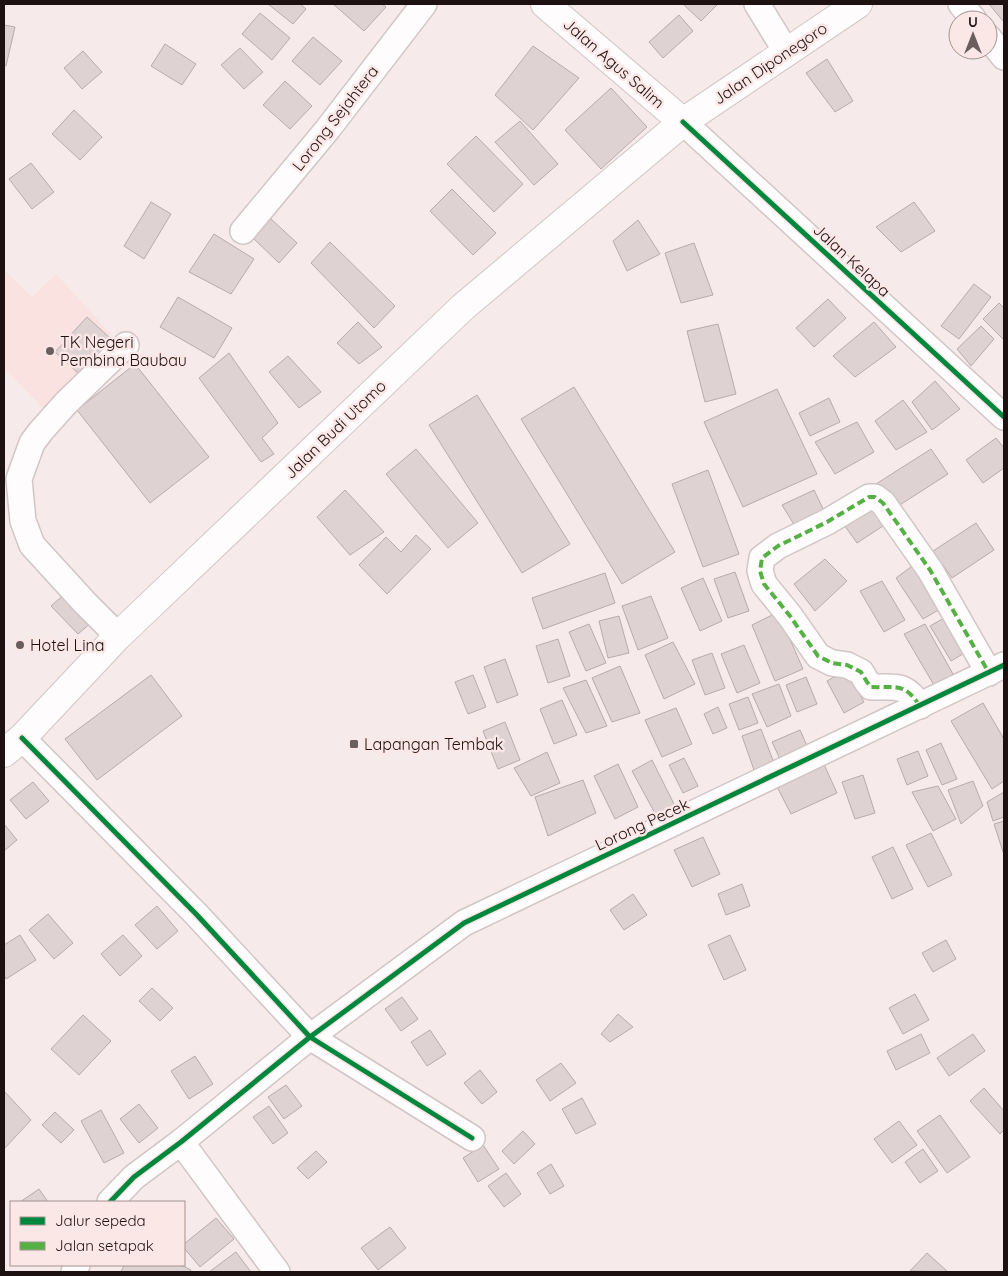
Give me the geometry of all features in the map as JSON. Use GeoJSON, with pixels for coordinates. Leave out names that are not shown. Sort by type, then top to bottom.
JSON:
{"type":"FeatureCollection","features":[{"type":"Feature","properties":{"kind":"main road","name":"Jalan Agus Salim"},"geometry":{"type":"LineString","coordinates":[[545,4],[683,122]]}},
{"type":"Feature","properties":{"kind":"main road","name":"Jalan Diponegoro"},"geometry":{"type":"LineString","coordinates":[[683,122],[858,4]]}},
{"type":"Feature","properties":{"kind":"main road","name":"Jalan Budi Utomo"},"geometry":{"type":"LineString","coordinates":[[13,745],[118,636],[463,307],[683,122]]}},
{"type":"Feature","properties":{"kind":"street","name":"Lorong Sejahtera"},"geometry":{"type":"LineString","coordinates":[[243,230],[327,130],[424,4]]}},
{"type":"Feature","properties":{"kind":"street"},"geometry":{"type":"LineString","coordinates":[[757,4],[787,53]]}},
{"type":"Feature","properties":{"kind":"street","name":"Jalan Kelapa"},"geometry":{"type":"LineString","coordinates":[[683,122],[1004,417]]}},
{"type":"Feature","properties":{"kind":"street"},"geometry":{"type":"LineString","coordinates":[[118,636],[32,545],[23,521],[19,479],[32,443],[41,431],[66,403],[126,345]]}},
{"type":"Feature","properties":{"kind":"street"},"geometry":{"type":"LineString","coordinates":[[920,706],[913,695],[899,686],[871,687],[861,672],[847,665],[832,663],[818,656],[790,616],[764,584],[760,571],[762,558],[778,546],[827,522],[870,497],[875,497],[883,503],[997,669]]}},
{"type":"Feature","properties":{"kind":"street","name":"Lorong Pecek"},"geometry":{"type":"LineString","coordinates":[[111,1201],[134,1177],[310,1037],[452,931],[479,915],[997,669]]}},
{"type":"Feature","properties":{"kind":"street"},"geometry":{"type":"LineString","coordinates":[[13,745],[196,914],[310,1037],[472,1138]]}},
{"type":"Feature","properties":{"kind":"street"},"geometry":{"type":"LineString","coordinates":[[180,1142],[277,1272]]}},
{"type":"Feature","properties":{"kind":"shaded area","name":"TK Negeri Pembina Baubau"},"geometry":{"type":"Polygon","coordinates":[[[4,270],[32,297],[56,274],[111,334],[46,411],[4,368],[4,270]]]}},
{"type":"Feature","properties":{"kind":"building"},"geometry":{"type":"Polygon","coordinates":[[[268,4],[300,4],[306,9],[293,24],[268,4]]]}},
{"type":"Feature","properties":{"kind":"building"},"geometry":{"type":"Polygon","coordinates":[[[333,4],[382,4],[386,7],[364,31],[333,4]]]}},
{"type":"Feature","properties":{"kind":"building"},"geometry":{"type":"Polygon","coordinates":[[[683,4],[718,4],[701,21],[683,4]]]}},
{"type":"Feature","properties":{"kind":"building"},"geometry":{"type":"Polygon","coordinates":[[[989,4],[1004,4],[1003,21],[998,15],[998,10],[994,10],[989,4]]]}},
{"type":"Feature","properties":{"kind":"building"},"geometry":{"type":"Polygon","coordinates":[[[260,13],[290,38],[272,60],[242,34],[260,13]]]}},
{"type":"Feature","properties":{"kind":"building"},"geometry":{"type":"Polygon","coordinates":[[[679,15],[693,31],[663,58],[649,42],[679,15]]]}},
{"type":"Feature","properties":{"kind":"building"},"geometry":{"type":"Polygon","coordinates":[[[4,25],[15,27],[6,66],[4,65],[4,25]]]}},
{"type":"Feature","properties":{"kind":"building"},"geometry":{"type":"Polygon","coordinates":[[[313,37],[342,61],[320,85],[292,61],[313,37]]]}},
{"type":"Feature","properties":{"kind":"building"},"geometry":{"type":"Polygon","coordinates":[[[165,44],[196,64],[182,85],[151,66],[165,44]]]}},
{"type":"Feature","properties":{"kind":"building"},"geometry":{"type":"Polygon","coordinates":[[[533,46],[579,78],[533,130],[495,95],[533,46]]]}},
{"type":"Feature","properties":{"kind":"building"},"geometry":{"type":"Polygon","coordinates":[[[240,48],[263,72],[244,89],[221,65],[240,48]]]}},
{"type":"Feature","properties":{"kind":"building"},"geometry":{"type":"Polygon","coordinates":[[[83,51],[102,72],[82,89],[64,68],[83,51]]]}},
{"type":"Feature","properties":{"kind":"building"},"geometry":{"type":"Polygon","coordinates":[[[827,59],[853,101],[835,112],[806,73],[827,59]]]}},
{"type":"Feature","properties":{"kind":"building"},"geometry":{"type":"Polygon","coordinates":[[[285,81],[312,106],[290,129],[263,105],[285,81]]]}},
{"type":"Feature","properties":{"kind":"building"},"geometry":{"type":"Polygon","coordinates":[[[611,88],[647,127],[601,169],[565,130],[611,88]]]}},
{"type":"Feature","properties":{"kind":"building"},"geometry":{"type":"Polygon","coordinates":[[[74,110],[102,137],[80,160],[52,134],[74,110]]]}},
{"type":"Feature","properties":{"kind":"building"},"geometry":{"type":"Polygon","coordinates":[[[520,121],[558,164],[534,185],[495,142],[520,121]]]}},
{"type":"Feature","properties":{"kind":"building"},"geometry":{"type":"Polygon","coordinates":[[[476,136],[523,184],[494,212],[447,164],[476,136]]]}},
{"type":"Feature","properties":{"kind":"building"},"geometry":{"type":"Polygon","coordinates":[[[31,163],[54,192],[32,209],[9,179],[31,163]]]}},
{"type":"Feature","properties":{"kind":"building"},"geometry":{"type":"Polygon","coordinates":[[[452,189],[496,233],[473,255],[430,211],[452,189]]]}},
{"type":"Feature","properties":{"kind":"building"},"geometry":{"type":"Polygon","coordinates":[[[151,202],[171,214],[144,259],[124,246],[151,202]]]}},
{"type":"Feature","properties":{"kind":"building"},"geometry":{"type":"Polygon","coordinates":[[[914,202],[935,231],[901,252],[876,227],[914,202]]]}},
{"type":"Feature","properties":{"kind":"building"},"geometry":{"type":"Polygon","coordinates":[[[271,219],[297,243],[279,263],[253,238],[271,219]]]}},
{"type":"Feature","properties":{"kind":"building"},"geometry":{"type":"Polygon","coordinates":[[[638,220],[660,254],[627,271],[613,241],[638,220]]]}},
{"type":"Feature","properties":{"kind":"building"},"geometry":{"type":"Polygon","coordinates":[[[214,234],[254,259],[231,294],[189,272],[214,234]]]}},
{"type":"Feature","properties":{"kind":"building"},"geometry":{"type":"Polygon","coordinates":[[[330,242],[395,306],[374,328],[311,263],[330,242]]]}},
{"type":"Feature","properties":{"kind":"building"},"geometry":{"type":"Polygon","coordinates":[[[694,243],[713,295],[681,303],[665,253],[694,243]]]}},
{"type":"Feature","properties":{"kind":"building"},"geometry":{"type":"Polygon","coordinates":[[[974,284],[991,297],[959,339],[941,326],[974,284]]]}},
{"type":"Feature","properties":{"kind":"building"},"geometry":{"type":"Polygon","coordinates":[[[178,297],[232,328],[214,358],[160,327],[178,297]]]}},
{"type":"Feature","properties":{"kind":"building"},"geometry":{"type":"Polygon","coordinates":[[[828,299],[846,318],[814,347],[796,328],[828,299]]]}},
{"type":"Feature","properties":{"kind":"building"},"geometry":{"type":"Polygon","coordinates":[[[999,303],[1004,308],[1004,340],[983,319],[999,303]]]}},
{"type":"Feature","properties":{"kind":"building"},"geometry":{"type":"Polygon","coordinates":[[[87,317],[110,338],[78,373],[55,352],[87,317]]]}},
{"type":"Feature","properties":{"kind":"building"},"geometry":{"type":"Polygon","coordinates":[[[358,322],[382,347],[359,364],[337,343],[358,322]]]}},
{"type":"Feature","properties":{"kind":"building"},"geometry":{"type":"Polygon","coordinates":[[[874,322],[896,347],[855,377],[833,356],[874,322]]]}},
{"type":"Feature","properties":{"kind":"building"},"geometry":{"type":"Polygon","coordinates":[[[718,324],[736,394],[705,402],[687,331],[718,324]]]}},
{"type":"Feature","properties":{"kind":"building"},"geometry":{"type":"Polygon","coordinates":[[[981,326],[994,339],[971,366],[957,349],[981,326]]]}},
{"type":"Feature","properties":{"kind":"building"},"geometry":{"type":"Polygon","coordinates":[[[229,353],[278,423],[262,438],[274,454],[261,462],[199,378],[229,353]]]}},
{"type":"Feature","properties":{"kind":"building"},"geometry":{"type":"Polygon","coordinates":[[[288,356],[321,392],[299,408],[269,372],[288,356]]]}},
{"type":"Feature","properties":{"kind":"building"},"geometry":{"type":"Polygon","coordinates":[[[135,364],[209,457],[150,503],[77,410],[135,364]]]}},
{"type":"Feature","properties":{"kind":"building"},"geometry":{"type":"Polygon","coordinates":[[[935,381],[960,409],[932,430],[912,402],[935,381]]]}},
{"type":"Feature","properties":{"kind":"building"},"geometry":{"type":"Polygon","coordinates":[[[574,387],[675,552],[622,584],[521,419],[574,387]]]}},
{"type":"Feature","properties":{"kind":"building"},"geometry":{"type":"Polygon","coordinates":[[[777,389],[817,474],[743,507],[704,422],[777,389]]]}},
{"type":"Feature","properties":{"kind":"building"},"geometry":{"type":"Polygon","coordinates":[[[477,395],[570,544],[522,573],[429,425],[477,395]]]}},
{"type":"Feature","properties":{"kind":"building"},"geometry":{"type":"Polygon","coordinates":[[[829,398],[840,422],[810,436],[799,413],[829,398]]]}},
{"type":"Feature","properties":{"kind":"building"},"geometry":{"type":"Polygon","coordinates":[[[903,400],[927,432],[896,450],[875,421],[903,400]]]}},
{"type":"Feature","properties":{"kind":"building"},"geometry":{"type":"Polygon","coordinates":[[[857,422],[874,452],[835,474],[815,442],[857,422]]]}},
{"type":"Feature","properties":{"kind":"building"},"geometry":{"type":"Polygon","coordinates":[[[996,438],[1004,448],[1004,468],[983,483],[966,460],[996,438]]]}},
{"type":"Feature","properties":{"kind":"building"},"geometry":{"type":"Polygon","coordinates":[[[416,449],[478,523],[448,548],[386,474],[416,449]]]}},
{"type":"Feature","properties":{"kind":"building"},"geometry":{"type":"Polygon","coordinates":[[[931,449],[948,474],[892,510],[876,484],[931,449]]]}},
{"type":"Feature","properties":{"kind":"building"},"geometry":{"type":"Polygon","coordinates":[[[708,470],[739,554],[703,567],[672,484],[708,470]]]}},
{"type":"Feature","properties":{"kind":"building"},"geometry":{"type":"Polygon","coordinates":[[[345,490],[384,532],[350,555],[317,517],[345,490]]]}},
{"type":"Feature","properties":{"kind":"building"},"geometry":{"type":"Polygon","coordinates":[[[814,490],[827,517],[798,531],[782,505],[814,490]]]}},
{"type":"Feature","properties":{"kind":"building"},"geometry":{"type":"Polygon","coordinates":[[[875,501],[889,522],[857,543],[842,522],[875,501]]]}},
{"type":"Feature","properties":{"kind":"building"},"geometry":{"type":"Polygon","coordinates":[[[976,523],[994,550],[952,578],[933,551],[976,523]]]}},
{"type":"Feature","properties":{"kind":"building"},"geometry":{"type":"Polygon","coordinates":[[[416,535],[431,549],[387,594],[359,565],[386,537],[401,552],[416,535]]]}},
{"type":"Feature","properties":{"kind":"building"},"geometry":{"type":"Polygon","coordinates":[[[825,559],[847,581],[815,611],[794,584],[825,559]]]}},
{"type":"Feature","properties":{"kind":"building"},"geometry":{"type":"Polygon","coordinates":[[[915,564],[947,605],[923,619],[896,578],[915,564]]]}},
{"type":"Feature","properties":{"kind":"building"},"geometry":{"type":"Polygon","coordinates":[[[735,572],[749,611],[728,618],[714,579],[735,572]]]}},
{"type":"Feature","properties":{"kind":"building"},"geometry":{"type":"Polygon","coordinates":[[[605,573],[615,603],[543,629],[532,598],[605,573]]]}},
{"type":"Feature","properties":{"kind":"building"},"geometry":{"type":"Polygon","coordinates":[[[703,578],[722,621],[700,631],[681,588],[703,578]]]}},
{"type":"Feature","properties":{"kind":"building"},"geometry":{"type":"Polygon","coordinates":[[[882,581],[905,620],[884,632],[860,591],[882,581]]]}},
{"type":"Feature","properties":{"kind":"building"},"geometry":{"type":"Polygon","coordinates":[[[66,593],[92,622],[78,634],[51,606],[66,593]]]}},
{"type":"Feature","properties":{"kind":"building"},"geometry":{"type":"Polygon","coordinates":[[[651,596],[668,638],[638,650],[622,606],[651,596]]]}},
{"type":"Feature","properties":{"kind":"building"},"geometry":{"type":"Polygon","coordinates":[[[778,612],[803,669],[775,681],[752,625],[778,612]]]}},
{"type":"Feature","properties":{"kind":"building"},"geometry":{"type":"Polygon","coordinates":[[[953,613],[973,648],[951,661],[930,626],[953,613]]]}},
{"type":"Feature","properties":{"kind":"building"},"geometry":{"type":"Polygon","coordinates":[[[619,616],[629,653],[608,658],[599,621],[619,616]]]}},
{"type":"Feature","properties":{"kind":"building"},"geometry":{"type":"Polygon","coordinates":[[[589,624],[606,663],[586,671],[569,632],[589,624]]]}},
{"type":"Feature","properties":{"kind":"building"},"geometry":{"type":"Polygon","coordinates":[[[925,624],[958,683],[938,692],[904,634],[925,624]]]}},
{"type":"Feature","properties":{"kind":"building"},"geometry":{"type":"Polygon","coordinates":[[[558,639],[570,676],[548,683],[536,646],[558,639]]]}},
{"type":"Feature","properties":{"kind":"building"},"geometry":{"type":"Polygon","coordinates":[[[673,642],[695,684],[664,699],[645,655],[673,642]]]}},
{"type":"Feature","properties":{"kind":"building"},"geometry":{"type":"Polygon","coordinates":[[[744,645],[760,683],[737,693],[721,654],[744,645]]]}},
{"type":"Feature","properties":{"kind":"building"},"geometry":{"type":"Polygon","coordinates":[[[712,653],[725,688],[705,695],[692,660],[712,653]]]}},
{"type":"Feature","properties":{"kind":"building"},"geometry":{"type":"Polygon","coordinates":[[[505,659],[518,695],[497,703],[484,667],[505,659]]]}},
{"type":"Feature","properties":{"kind":"building"},"geometry":{"type":"Polygon","coordinates":[[[620,666],[640,713],[612,722],[592,678],[620,666]]]}},
{"type":"Feature","properties":{"kind":"building"},"geometry":{"type":"Polygon","coordinates":[[[847,670],[864,702],[844,713],[827,681],[847,670]]]}},
{"type":"Feature","properties":{"kind":"building"},"geometry":{"type":"Polygon","coordinates":[[[151,675],[182,716],[97,780],[65,739],[151,675]]]}},
{"type":"Feature","properties":{"kind":"building"},"geometry":{"type":"Polygon","coordinates":[[[473,675],[486,707],[468,714],[455,682],[473,675]]]}},
{"type":"Feature","properties":{"kind":"building"},"geometry":{"type":"Polygon","coordinates":[[[806,677],[817,704],[797,712],[786,685],[806,677]]]}},
{"type":"Feature","properties":{"kind":"building"},"geometry":{"type":"Polygon","coordinates":[[[586,680],[607,726],[586,733],[563,688],[586,680]]]}},
{"type":"Feature","properties":{"kind":"building"},"geometry":{"type":"Polygon","coordinates":[[[779,684],[791,716],[767,727],[752,694],[779,684]]]}},
{"type":"Feature","properties":{"kind":"building"},"geometry":{"type":"Polygon","coordinates":[[[748,697],[758,723],[739,730],[729,704],[748,697]]]}},
{"type":"Feature","properties":{"kind":"building"},"geometry":{"type":"Polygon","coordinates":[[[562,700],[577,735],[554,744],[540,709],[562,700]]]}},
{"type":"Feature","properties":{"kind":"building"},"geometry":{"type":"Polygon","coordinates":[[[983,703],[1004,739],[1004,781],[992,789],[951,721],[983,703]]]}},
{"type":"Feature","properties":{"kind":"building"},"geometry":{"type":"Polygon","coordinates":[[[718,707],[727,728],[713,734],[704,714],[718,707]]]}},
{"type":"Feature","properties":{"kind":"building"},"geometry":{"type":"Polygon","coordinates":[[[676,708],[692,744],[662,757],[645,720],[676,708]]]}},
{"type":"Feature","properties":{"kind":"building"},"geometry":{"type":"Polygon","coordinates":[[[505,722],[520,760],[498,769],[483,731],[505,722]]]}},
{"type":"Feature","properties":{"kind":"building"},"geometry":{"type":"Polygon","coordinates":[[[761,729],[774,763],[754,770],[742,736],[761,729]]]}},
{"type":"Feature","properties":{"kind":"building"},"geometry":{"type":"Polygon","coordinates":[[[800,730],[808,748],[780,759],[772,742],[800,730]]]}},
{"type":"Feature","properties":{"kind":"building"},"geometry":{"type":"Polygon","coordinates":[[[941,743],[957,779],[942,785],[926,750],[941,743]]]}},
{"type":"Feature","properties":{"kind":"building"},"geometry":{"type":"Polygon","coordinates":[[[918,751],[928,776],[907,785],[897,759],[918,751]]]}},
{"type":"Feature","properties":{"kind":"building"},"geometry":{"type":"Polygon","coordinates":[[[547,752],[560,783],[531,796],[514,768],[547,752]]]}},
{"type":"Feature","properties":{"kind":"building"},"geometry":{"type":"Polygon","coordinates":[[[684,758],[698,786],[683,793],[669,765],[684,758]]]}},
{"type":"Feature","properties":{"kind":"building"},"geometry":{"type":"Polygon","coordinates":[[[652,760],[675,806],[657,817],[632,771],[652,760]]]}},
{"type":"Feature","properties":{"kind":"building"},"geometry":{"type":"Polygon","coordinates":[[[822,760],[837,793],[791,814],[775,783],[822,760]]]}},
{"type":"Feature","properties":{"kind":"building"},"geometry":{"type":"Polygon","coordinates":[[[618,764],[638,807],[615,819],[594,776],[618,764]]]}},
{"type":"Feature","properties":{"kind":"building"},"geometry":{"type":"Polygon","coordinates":[[[863,775],[875,813],[855,819],[842,782],[863,775]]]}},
{"type":"Feature","properties":{"kind":"building"},"geometry":{"type":"Polygon","coordinates":[[[583,780],[596,813],[548,836],[535,797],[583,780]]]}},
{"type":"Feature","properties":{"kind":"building"},"geometry":{"type":"Polygon","coordinates":[[[973,781],[983,806],[961,824],[948,790],[973,781]]]}},
{"type":"Feature","properties":{"kind":"building"},"geometry":{"type":"Polygon","coordinates":[[[33,782],[49,801],[26,819],[10,800],[33,782]]]}},
{"type":"Feature","properties":{"kind":"building"},"geometry":{"type":"Polygon","coordinates":[[[938,786],[956,819],[933,831],[912,792],[938,786]]]}},
{"type":"Feature","properties":{"kind":"building"},"geometry":{"type":"Polygon","coordinates":[[[1004,792],[1004,817],[993,821],[987,802],[1004,792]]]}},
{"type":"Feature","properties":{"kind":"building"},"geometry":{"type":"Polygon","coordinates":[[[1004,821],[1004,855],[994,824],[1004,821]]]}},
{"type":"Feature","properties":{"kind":"building"},"geometry":{"type":"Polygon","coordinates":[[[4,824],[17,840],[4,851],[4,824]]]}},
{"type":"Feature","properties":{"kind":"building"},"geometry":{"type":"Polygon","coordinates":[[[931,833],[952,875],[928,887],[906,845],[931,833]]]}},
{"type":"Feature","properties":{"kind":"building"},"geometry":{"type":"Polygon","coordinates":[[[703,837],[720,874],[692,887],[674,850],[703,837]]]}},
{"type":"Feature","properties":{"kind":"building"},"geometry":{"type":"Polygon","coordinates":[[[893,847],[913,889],[892,899],[872,857],[893,847]]]}},
{"type":"Feature","properties":{"kind":"building"},"geometry":{"type":"Polygon","coordinates":[[[742,884],[750,906],[726,915],[718,894],[742,884]]]}},
{"type":"Feature","properties":{"kind":"building"},"geometry":{"type":"Polygon","coordinates":[[[633,894],[647,915],[624,930],[610,910],[633,894]]]}},
{"type":"Feature","properties":{"kind":"building"},"geometry":{"type":"Polygon","coordinates":[[[157,906],[178,931],[157,949],[135,925],[157,906]]]}},
{"type":"Feature","properties":{"kind":"building"},"geometry":{"type":"Polygon","coordinates":[[[48,914],[73,943],[54,959],[29,930],[48,914]]]}},
{"type":"Feature","properties":{"kind":"building"},"geometry":{"type":"Polygon","coordinates":[[[20,935],[36,960],[6,979],[4,975],[4,945],[20,935]]]}},
{"type":"Feature","properties":{"kind":"building"},"geometry":{"type":"Polygon","coordinates":[[[123,935],[142,956],[120,976],[101,954],[123,935]]]}},
{"type":"Feature","properties":{"kind":"building"},"geometry":{"type":"Polygon","coordinates":[[[730,935],[746,970],[724,980],[708,945],[730,935]]]}},
{"type":"Feature","properties":{"kind":"building"},"geometry":{"type":"Polygon","coordinates":[[[946,940],[956,959],[933,972],[922,953],[946,940]]]}},
{"type":"Feature","properties":{"kind":"building"},"geometry":{"type":"Polygon","coordinates":[[[152,988],[173,1008],[160,1021],[139,1001],[152,988]]]}},
{"type":"Feature","properties":{"kind":"building"},"geometry":{"type":"Polygon","coordinates":[[[915,994],[929,1020],[903,1034],[889,1008],[915,994]]]}},
{"type":"Feature","properties":{"kind":"building"},"geometry":{"type":"Polygon","coordinates":[[[402,997],[418,1019],[401,1031],[385,1009],[402,997]]]}},
{"type":"Feature","properties":{"kind":"building"},"geometry":{"type":"Polygon","coordinates":[[[618,1014],[633,1027],[610,1042],[601,1034],[618,1014]]]}},
{"type":"Feature","properties":{"kind":"building"},"geometry":{"type":"Polygon","coordinates":[[[83,1015],[111,1041],[79,1075],[51,1049],[83,1015]]]}},
{"type":"Feature","properties":{"kind":"building"},"geometry":{"type":"Polygon","coordinates":[[[430,1030],[446,1054],[427,1066],[411,1042],[430,1030]]]}},
{"type":"Feature","properties":{"kind":"building"},"geometry":{"type":"Polygon","coordinates":[[[921,1034],[930,1053],[896,1070],[887,1051],[921,1034]]]}},
{"type":"Feature","properties":{"kind":"building"},"geometry":{"type":"Polygon","coordinates":[[[973,1034],[985,1051],[949,1076],[937,1058],[973,1034]]]}},
{"type":"Feature","properties":{"kind":"building"},"geometry":{"type":"Polygon","coordinates":[[[195,1056],[213,1084],[189,1099],[171,1071],[195,1056]]]}},
{"type":"Feature","properties":{"kind":"building"},"geometry":{"type":"Polygon","coordinates":[[[561,1063],[576,1083],[550,1101],[536,1080],[561,1063]]]}},
{"type":"Feature","properties":{"kind":"building"},"geometry":{"type":"Polygon","coordinates":[[[480,1070],[497,1092],[482,1104],[464,1083],[480,1070]]]}},
{"type":"Feature","properties":{"kind":"building"},"geometry":{"type":"Polygon","coordinates":[[[286,1085],[302,1106],[284,1119],[268,1097],[286,1085]]]}},
{"type":"Feature","properties":{"kind":"building"},"geometry":{"type":"Polygon","coordinates":[[[984,1088],[1004,1111],[1004,1130],[1000,1134],[970,1101],[984,1088]]]}},
{"type":"Feature","properties":{"kind":"building"},"geometry":{"type":"Polygon","coordinates":[[[4,1091],[31,1120],[4,1149],[4,1091]]]}},
{"type":"Feature","properties":{"kind":"building"},"geometry":{"type":"Polygon","coordinates":[[[582,1098],[596,1124],[576,1134],[562,1109],[582,1098]]]}},
{"type":"Feature","properties":{"kind":"building"},"geometry":{"type":"Polygon","coordinates":[[[139,1104],[158,1128],[139,1143],[120,1119],[139,1104]]]}},
{"type":"Feature","properties":{"kind":"building"},"geometry":{"type":"Polygon","coordinates":[[[269,1106],[288,1133],[273,1144],[253,1117],[269,1106]]]}},
{"type":"Feature","properties":{"kind":"building"},"geometry":{"type":"Polygon","coordinates":[[[101,1110],[124,1153],[104,1163],[81,1121],[101,1110]]]}},
{"type":"Feature","properties":{"kind":"building"},"geometry":{"type":"Polygon","coordinates":[[[55,1112],[74,1130],[61,1143],[42,1125],[55,1112]]]}},
{"type":"Feature","properties":{"kind":"building"},"geometry":{"type":"Polygon","coordinates":[[[940,1115],[970,1157],[947,1173],[917,1131],[940,1115]]]}},
{"type":"Feature","properties":{"kind":"building"},"geometry":{"type":"Polygon","coordinates":[[[899,1121],[917,1145],[892,1163],[874,1139],[899,1121]]]}},
{"type":"Feature","properties":{"kind":"building"},"geometry":{"type":"Polygon","coordinates":[[[523,1131],[535,1144],[514,1164],[502,1151],[523,1131]]]}},
{"type":"Feature","properties":{"kind":"building"},"geometry":{"type":"Polygon","coordinates":[[[483,1145],[499,1169],[478,1182],[463,1158],[483,1145]]]}},
{"type":"Feature","properties":{"kind":"building"},"geometry":{"type":"Polygon","coordinates":[[[923,1149],[938,1171],[920,1183],[905,1162],[923,1149]]]}},
{"type":"Feature","properties":{"kind":"building"},"geometry":{"type":"Polygon","coordinates":[[[316,1151],[327,1162],[308,1179],[297,1168],[316,1151]]]}},
{"type":"Feature","properties":{"kind":"building"},"geometry":{"type":"Polygon","coordinates":[[[551,1164],[564,1186],[550,1194],[537,1173],[551,1164]]]}},
{"type":"Feature","properties":{"kind":"building"},"geometry":{"type":"Polygon","coordinates":[[[506,1173],[521,1194],[504,1207],[488,1186],[506,1173]]]}},
{"type":"Feature","properties":{"kind":"building"},"geometry":{"type":"Polygon","coordinates":[[[39,1189],[47,1201],[21,1201],[39,1189]]]}},
{"type":"Feature","properties":{"kind":"building"},"geometry":{"type":"Polygon","coordinates":[[[216,1218],[234,1239],[200,1267],[185,1249],[185,1243],[216,1218]]]}},
{"type":"Feature","properties":{"kind":"building"},"geometry":{"type":"Polygon","coordinates":[[[390,1227],[406,1248],[378,1270],[361,1248],[390,1227]]]}},
{"type":"Feature","properties":{"kind":"building"},"geometry":{"type":"Polygon","coordinates":[[[236,1252],[251,1272],[209,1272],[236,1252]]]}},
{"type":"Feature","properties":{"kind":"building"},"geometry":{"type":"Polygon","coordinates":[[[927,1253],[948,1272],[910,1271],[927,1253]]]}},
{"type":"Feature","properties":{"kind":"building"},"geometry":{"type":"Polygon","coordinates":[[[124,1266],[183,1266],[191,1270],[190,1272],[121,1272],[124,1266]]]}},
{"type":"Feature","properties":{"kind":"marked path"},"geometry":{"type":"LineString","coordinates":[[920,706],[904,690],[893,687],[871,687],[861,672],[847,665],[832,663],[818,656],[790,616],[764,584],[760,571],[762,558],[778,546],[827,522],[869,497],[875,497],[883,503],[930,570],[989,673]]}},
{"type":"Feature","properties":{"kind":"cycle path"},"geometry":{"type":"LineString","coordinates":[[683,122],[1004,417]]}},
{"type":"Feature","properties":{"kind":"cycle path"},"geometry":{"type":"LineString","coordinates":[[111,1201],[134,1177],[181,1142],[310,1037],[464,923],[1004,665]]}},
{"type":"Feature","properties":{"kind":"cycle path"},"geometry":{"type":"LineString","coordinates":[[22,738],[196,914],[310,1037],[472,1138]]}},
{"type":"Feature","properties":{"kind":"place","name":"TK Negeri Pembina Baubau"},"geometry":{"type":"Point","coordinates":[50,351]}},
{"type":"Feature","properties":{"kind":"place","name":"Hotel Lina"},"geometry":{"type":"Point","coordinates":[20,645]}},
{"type":"Feature","properties":{"kind":"place","name":"Lapangan Tembak"},"geometry":{"type":"Point","coordinates":[354,744]}}]}
